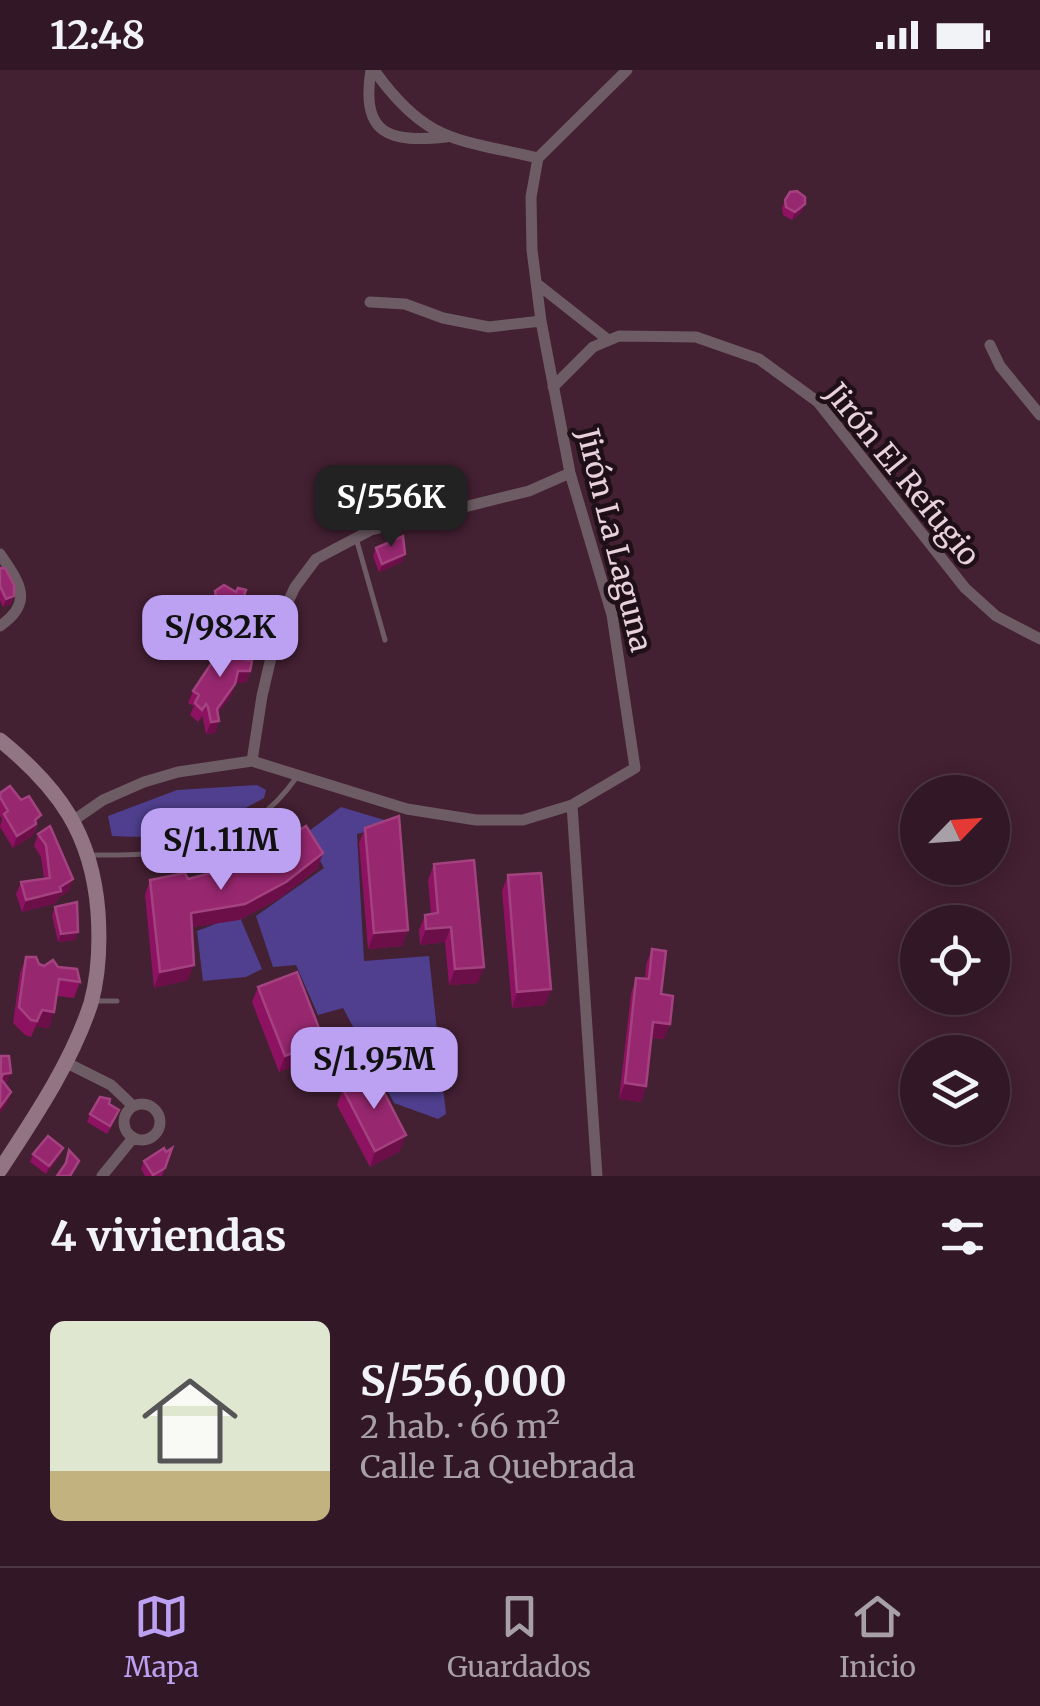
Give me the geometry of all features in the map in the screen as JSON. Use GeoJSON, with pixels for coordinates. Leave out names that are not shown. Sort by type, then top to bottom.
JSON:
{"type":"FeatureCollection","features":[{"type":"Feature","properties":{"kind":"street"},"geometry":{"type":"LineString","coordinates":[[373,70],[407,111],[446,137]]}},
{"type":"Feature","properties":{"kind":"street"},"geometry":{"type":"LineString","coordinates":[[373,70],[368,88],[370,106],[385,134],[393,138],[446,137],[538,158],[627,70]]}},
{"type":"Feature","properties":{"kind":"street","name":"Jirón La Laguna"},"geometry":{"type":"LineString","coordinates":[[74,820],[103,800],[144,782],[178,772],[252,761],[408,809],[476,820],[524,820],[572,806],[635,768],[612,616],[570,473],[541,321],[531,197],[538,158]]}},
{"type":"Feature","properties":{"kind":"street"},"geometry":{"type":"LineString","coordinates":[[536,282],[606,339],[575,363],[554,387]]}},
{"type":"Feature","properties":{"kind":"street"},"geometry":{"type":"LineString","coordinates":[[370,302],[405,304],[442,318],[489,328],[541,321]]}},
{"type":"Feature","properties":{"kind":"street","name":"Jirón El Refugio"},"geometry":{"type":"LineString","coordinates":[[606,339],[696,337],[759,359],[818,402],[965,588],[996,616],[1040,639]]}},
{"type":"Feature","properties":{"kind":"street"},"geometry":{"type":"LineString","coordinates":[[990,346],[1000,366],[1040,415]]}},
{"type":"Feature","properties":{"kind":"street"},"geometry":{"type":"LineString","coordinates":[[252,761],[280,619],[295,587],[316,559],[371,530],[528,490],[570,473]]}},
{"type":"Feature","properties":{"kind":"street"},"geometry":{"type":"LineString","coordinates":[[0,554],[19,582],[21,597],[10,619],[0,626]]}},
{"type":"Feature","properties":{"kind":"street"},"geometry":{"type":"LineString","coordinates":[[0,740],[47,784],[74,820],[90,856],[99,930],[91,1001],[66,1062],[3,1159]]}},
{"type":"Feature","properties":{"kind":"street"},"geometry":{"type":"LineString","coordinates":[[572,806],[596,1176]]}},
{"type":"Feature","properties":{"kind":"street"},"geometry":{"type":"LineString","coordinates":[[66,1062],[111,1086],[133,1106],[151,1106],[160,1122],[151,1138],[133,1138],[126,1130],[124,1119],[133,1106]]}},
{"type":"Feature","properties":{"kind":"street"},"geometry":{"type":"LineString","coordinates":[[102,1176],[133,1138]]}},
{"type":"Feature","properties":{"kind":"lane"},"geometry":{"type":"LineString","coordinates":[[356,538],[385,640]]}},
{"type":"Feature","properties":{"kind":"lane"},"geometry":{"type":"LineString","coordinates":[[90,856],[180,852],[214,842],[262,816],[282,798],[298,775]]}},
{"type":"Feature","properties":{"kind":"lane"},"geometry":{"type":"LineString","coordinates":[[91,1001],[117,1001]]}},
{"type":"Feature","properties":{"kind":"shaded area"},"geometry":{"type":"Polygon","coordinates":[[[257,785],[266,790],[264,798],[209,824],[173,834],[112,836],[108,816],[177,790],[257,785]]]}},
{"type":"Feature","properties":{"kind":"shaded area"},"geometry":{"type":"Polygon","coordinates":[[[341,807],[391,822],[390,826],[357,834],[364,961],[429,956],[446,1114],[438,1119],[394,1103],[343,1008],[318,1015],[296,965],[273,967],[256,916],[324,868],[305,834],[341,807]]]}},
{"type":"Feature","properties":{"kind":"shaded area"},"geometry":{"type":"Polygon","coordinates":[[[239,915],[262,969],[246,977],[203,981],[197,931],[239,915]]]}},
{"type":"Feature","properties":{"kind":"building"},"geometry":{"type":"Polygon","coordinates":[[[797,191],[805,197],[805,204],[795,212],[786,207],[785,200],[790,192],[797,191]]]}},
{"type":"Feature","properties":{"kind":"building"},"geometry":{"type":"Polygon","coordinates":[[[403,536],[405,554],[382,564],[376,548],[403,536]]]}},
{"type":"Feature","properties":{"kind":"building"},"geometry":{"type":"Polygon","coordinates":[[[0,568],[5,568],[14,585],[14,596],[6,599],[0,586],[0,568]]]}},
{"type":"Feature","properties":{"kind":"building"},"geometry":{"type":"Polygon","coordinates":[[[224,585],[236,592],[238,588],[246,590],[242,601],[252,608],[241,620],[232,616],[223,599],[217,601],[215,591],[224,585]]]}},
{"type":"Feature","properties":{"kind":"building"},"geometry":{"type":"Polygon","coordinates":[[[225,643],[238,658],[252,661],[250,671],[238,671],[235,684],[217,709],[219,721],[211,722],[208,707],[206,704],[202,710],[195,703],[199,695],[193,691],[225,643]]]}},
{"type":"Feature","properties":{"kind":"building"},"geometry":{"type":"Polygon","coordinates":[[[10,786],[21,800],[29,796],[41,815],[36,824],[17,836],[4,814],[8,811],[0,797],[10,786]]]}},
{"type":"Feature","properties":{"kind":"building"},"geometry":{"type":"Polygon","coordinates":[[[399,816],[408,930],[374,933],[365,828],[399,816]]]}},
{"type":"Feature","properties":{"kind":"building"},"geometry":{"type":"Polygon","coordinates":[[[50,826],[73,879],[60,887],[61,891],[26,900],[21,882],[50,878],[46,845],[38,834],[50,826]]]}},
{"type":"Feature","properties":{"kind":"building"},"geometry":{"type":"Polygon","coordinates":[[[306,826],[323,853],[286,882],[245,904],[191,913],[194,965],[160,972],[150,880],[185,873],[188,879],[241,865],[306,826]]]}},
{"type":"Feature","properties":{"kind":"building"},"geometry":{"type":"Polygon","coordinates":[[[474,860],[484,967],[455,969],[451,927],[426,929],[425,915],[438,913],[434,864],[474,860]]]}},
{"type":"Feature","properties":{"kind":"building"},"geometry":{"type":"Polygon","coordinates":[[[541,873],[551,989],[517,992],[508,875],[541,873]]]}},
{"type":"Feature","properties":{"kind":"building"},"geometry":{"type":"Polygon","coordinates":[[[77,902],[78,932],[61,934],[55,907],[77,902]]]}},
{"type":"Feature","properties":{"kind":"building"},"geometry":{"type":"Polygon","coordinates":[[[652,949],[666,951],[661,994],[673,996],[670,1024],[653,1022],[646,1086],[625,1083],[636,978],[649,979],[652,949]]]}},
{"type":"Feature","properties":{"kind":"building"},"geometry":{"type":"Polygon","coordinates":[[[26,957],[36,957],[44,966],[53,960],[58,967],[77,969],[80,982],[59,979],[54,1012],[42,1010],[37,1021],[19,1007],[26,957]]]}},
{"type":"Feature","properties":{"kind":"building"},"geometry":{"type":"Polygon","coordinates":[[[297,972],[324,1041],[285,1056],[258,987],[297,972]]]}},
{"type":"Feature","properties":{"kind":"building"},"geometry":{"type":"Polygon","coordinates":[[[1,1056],[9,1056],[11,1073],[3,1074],[1,1079],[11,1092],[0,1107],[1,1056]]]}},
{"type":"Feature","properties":{"kind":"building"},"geometry":{"type":"Polygon","coordinates":[[[374,1073],[406,1135],[375,1151],[343,1089],[374,1073]]]}},
{"type":"Feature","properties":{"kind":"building"},"geometry":{"type":"Polygon","coordinates":[[[100,1097],[110,1099],[109,1104],[119,1110],[110,1126],[90,1114],[100,1097]]]}},
{"type":"Feature","properties":{"kind":"building"},"geometry":{"type":"Polygon","coordinates":[[[48,1136],[63,1148],[49,1166],[33,1154],[48,1136]]]}},
{"type":"Feature","properties":{"kind":"building"},"geometry":{"type":"Polygon","coordinates":[[[164,1148],[166,1152],[172,1148],[165,1168],[153,1175],[144,1161],[164,1148]]]}},
{"type":"Feature","properties":{"kind":"building"},"geometry":{"type":"Polygon","coordinates":[[[69,1150],[79,1161],[70,1176],[57,1176],[66,1163],[69,1150]]]}}]}
